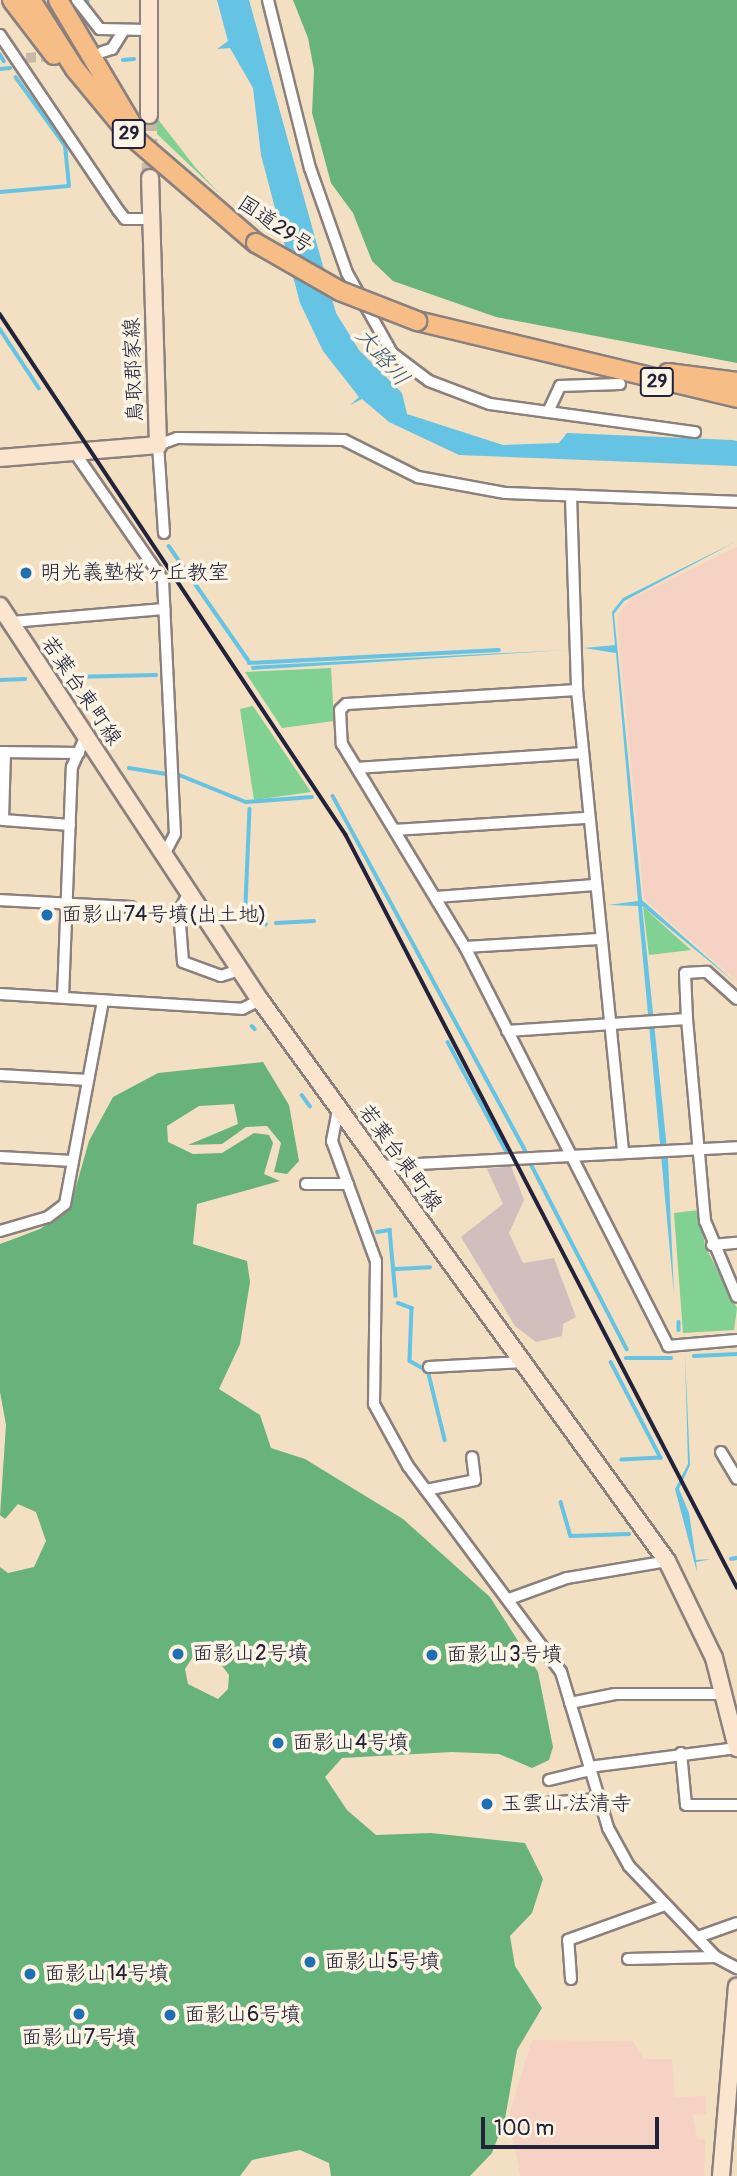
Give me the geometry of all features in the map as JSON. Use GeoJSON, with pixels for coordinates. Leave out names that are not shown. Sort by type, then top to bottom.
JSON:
{"type":"FeatureCollection","features":[{"type":"Feature","properties":{"kind":"highway"},"geometry":{"type":"LineString","coordinates":[[12,0],[87,95],[133,138]]}},
{"type":"Feature","properties":{"kind":"highway","name":"国道29号"},"geometry":{"type":"LineString","coordinates":[[31,0],[75,69],[133,138],[256,243],[340,291],[417,321],[578,362],[737,398]]}},
{"type":"Feature","properties":{"kind":"highway"},"geometry":{"type":"LineString","coordinates":[[58,0],[133,138]]}},
{"type":"Feature","properties":{"kind":"highway","name":"国道29号"},"geometry":{"type":"LineString","coordinates":[[578,362],[737,382]]}},
{"type":"Feature","properties":{"kind":"main road"},"geometry":{"type":"LineString","coordinates":[[149,0],[149,115]]}},
{"type":"Feature","properties":{"kind":"main road","name":"鳥取郡家線"},"geometry":{"type":"LineString","coordinates":[[0,458],[158,444],[150,178]]}},
{"type":"Feature","properties":{"kind":"main road","name":"若葉台東町線"},"geometry":{"type":"LineString","coordinates":[[0,606],[260,1000],[667,1561],[725,1694],[737,1748]]}},
{"type":"Feature","properties":{"kind":"main road"},"geometry":{"type":"LineString","coordinates":[[721,2176],[737,1987]]}},
{"type":"Feature","properties":{"kind":"street"},"geometry":{"type":"LineString","coordinates":[[77,0],[93,25],[124,30],[147,30]]}},
{"type":"Feature","properties":{"kind":"street"},"geometry":{"type":"LineString","coordinates":[[268,0],[310,168],[347,273],[392,353],[429,381],[474,399],[695,432]]}},
{"type":"Feature","properties":{"kind":"street"},"geometry":{"type":"LineString","coordinates":[[102,52],[112,49],[124,30]]}},
{"type":"Feature","properties":{"kind":"street"},"geometry":{"type":"LineString","coordinates":[[0,35],[20,59],[118,211],[125,219],[150,219]]}},
{"type":"Feature","properties":{"kind":"street"},"geometry":{"type":"LineString","coordinates":[[548,412],[560,386],[620,384]]}},
{"type":"Feature","properties":{"kind":"street"},"geometry":{"type":"LineString","coordinates":[[164,533],[158,444],[177,438],[344,440],[438,483],[572,496],[737,502]]}},
{"type":"Feature","properties":{"kind":"street"},"geometry":{"type":"LineString","coordinates":[[75,453],[163,580],[175,834],[164,855]]}},
{"type":"Feature","properties":{"kind":"street"},"geometry":{"type":"LineString","coordinates":[[572,496],[577,690],[607,1026],[623,1152]]}},
{"type":"Feature","properties":{"kind":"street"},"geometry":{"type":"LineString","coordinates":[[10,622],[164,609]]}},
{"type":"Feature","properties":{"kind":"street"},"geometry":{"type":"LineString","coordinates":[[577,690],[346,704],[340,710],[342,744],[465,947],[668,1346],[737,1340]]}},
{"type":"Feature","properties":{"kind":"street"},"geometry":{"type":"LineString","coordinates":[[63,997],[70,825],[79,753],[86,735]]}},
{"type":"Feature","properties":{"kind":"street"},"geometry":{"type":"LineString","coordinates":[[70,825],[3,820],[2,752],[79,753]]}},
{"type":"Feature","properties":{"kind":"street"},"geometry":{"type":"LineString","coordinates":[[357,768],[583,753]]}},
{"type":"Feature","properties":{"kind":"street"},"geometry":{"type":"LineString","coordinates":[[395,830],[589,818]]}},
{"type":"Feature","properties":{"kind":"street"},"geometry":{"type":"LineString","coordinates":[[436,897],[594,885]]}},
{"type":"Feature","properties":{"kind":"street"},"geometry":{"type":"LineString","coordinates":[[189,892],[179,911],[183,962],[221,976],[240,970]]}},
{"type":"Feature","properties":{"kind":"street"},"geometry":{"type":"LineString","coordinates":[[0,900],[131,907]]}},
{"type":"Feature","properties":{"kind":"street"},"geometry":{"type":"LineString","coordinates":[[465,947],[599,939]]}},
{"type":"Feature","properties":{"kind":"street"},"geometry":{"type":"LineString","coordinates":[[737,999],[707,972],[685,973],[695,1149],[712,1245],[737,1297]]}},
{"type":"Feature","properties":{"kind":"street"},"geometry":{"type":"LineString","coordinates":[[0,994],[242,1009],[260,1000]]}},
{"type":"Feature","properties":{"kind":"street"},"geometry":{"type":"LineString","coordinates":[[0,1231],[48,1217],[65,1204],[103,1000]]}},
{"type":"Feature","properties":{"kind":"street"},"geometry":{"type":"LineString","coordinates":[[507,1031],[687,1019]]}},
{"type":"Feature","properties":{"kind":"street"},"geometry":{"type":"LineString","coordinates":[[0,1075],[88,1080]]}},
{"type":"Feature","properties":{"kind":"street"},"geometry":{"type":"LineString","coordinates":[[338,1110],[332,1141],[376,1261],[374,1404],[426,1490],[556,1663],[599,1799],[629,1866],[716,1956],[737,1968]]}},
{"type":"Feature","properties":{"kind":"street"},"geometry":{"type":"LineString","coordinates":[[380,1166],[737,1147]]}},
{"type":"Feature","properties":{"kind":"street"},"geometry":{"type":"LineString","coordinates":[[0,1157],[73,1161]]}},
{"type":"Feature","properties":{"kind":"street"},"geometry":{"type":"LineString","coordinates":[[306,1184],[348,1184]]}},
{"type":"Feature","properties":{"kind":"street"},"geometry":{"type":"LineString","coordinates":[[712,1245],[737,1243]]}},
{"type":"Feature","properties":{"kind":"street"},"geometry":{"type":"LineString","coordinates":[[429,1367],[524,1362]]}},
{"type":"Feature","properties":{"kind":"street"},"geometry":{"type":"LineString","coordinates":[[721,1452],[737,1479]]}},
{"type":"Feature","properties":{"kind":"street"},"geometry":{"type":"LineString","coordinates":[[426,1490],[475,1480],[472,1457]]}},
{"type":"Feature","properties":{"kind":"street"},"geometry":{"type":"LineString","coordinates":[[509,1599],[567,1578],[667,1561]]}},
{"type":"Feature","properties":{"kind":"street"},"geometry":{"type":"LineString","coordinates":[[570,1703],[615,1694],[725,1694]]}},
{"type":"Feature","properties":{"kind":"street"},"geometry":{"type":"LineString","coordinates":[[549,1780],[590,1769],[681,1753],[737,1748]]}},
{"type":"Feature","properties":{"kind":"street"},"geometry":{"type":"LineString","coordinates":[[681,1753],[686,1805],[737,1805]]}},
{"type":"Feature","properties":{"kind":"street"},"geometry":{"type":"LineString","coordinates":[[519,1805],[599,1799]]}},
{"type":"Feature","properties":{"kind":"street"},"geometry":{"type":"LineString","coordinates":[[571,1979],[568,1940],[666,1905]]}},
{"type":"Feature","properties":{"kind":"street"},"geometry":{"type":"LineString","coordinates":[[698,1937],[737,1923]]}},
{"type":"Feature","properties":{"kind":"street"},"geometry":{"type":"LineString","coordinates":[[628,1959],[716,1956]]}},
{"type":"Feature","properties":{"kind":"shaded area"},"geometry":{"type":"Polygon","coordinates":[[[737,547],[737,981],[644,899],[618,614],[631,599],[737,547]]]}},
{"type":"Feature","properties":{"kind":"shaded area"},"geometry":{"type":"Polygon","coordinates":[[[511,1166],[524,1200],[509,1233],[523,1263],[554,1258],[576,1317],[563,1324],[562,1336],[536,1342],[515,1326],[461,1237],[503,1204],[487,1169],[511,1166]]]}},
{"type":"Feature","properties":{"kind":"shaded area"},"geometry":{"type":"Polygon","coordinates":[[[532,2040],[633,2041],[644,2059],[672,2059],[675,2097],[706,2096],[706,2114],[693,2115],[697,2139],[705,2140],[704,2176],[520,2176],[509,2115],[532,2040]]]}},
{"type":"Feature","properties":{"kind":"green space"},"geometry":{"type":"Polygon","coordinates":[[[293,0],[737,0],[737,363],[496,317],[393,281],[372,261],[353,213],[331,183],[312,113],[314,70],[308,38],[293,0]]]}},
{"type":"Feature","properties":{"kind":"green space"},"geometry":{"type":"Polygon","coordinates":[[[157,118],[195,167],[219,193],[157,134],[157,118]]]}},
{"type":"Feature","properties":{"kind":"green space"},"geometry":{"type":"Polygon","coordinates":[[[331,668],[334,721],[282,728],[245,672],[331,668]]]}},
{"type":"Feature","properties":{"kind":"green space"},"geometry":{"type":"Polygon","coordinates":[[[253,706],[311,792],[254,800],[240,709],[253,706]]]}},
{"type":"Feature","properties":{"kind":"green space"},"geometry":{"type":"Polygon","coordinates":[[[643,907],[691,950],[649,955],[643,907]]]}},
{"type":"Feature","properties":{"kind":"green space"},"geometry":{"type":"Polygon","coordinates":[[[263,1062],[289,1105],[299,1161],[287,1174],[274,1172],[281,1143],[267,1126],[246,1127],[222,1144],[188,1145],[238,1124],[234,1104],[199,1106],[167,1126],[168,1142],[193,1154],[222,1153],[254,1133],[269,1135],[273,1143],[264,1174],[280,1181],[197,1204],[193,1244],[247,1261],[250,1282],[240,1344],[219,1389],[260,1415],[271,1448],[305,1459],[403,1519],[490,1597],[538,1672],[553,1747],[549,1760],[532,1768],[499,1754],[452,1752],[342,1758],[325,1777],[347,1810],[376,1835],[431,1833],[525,1843],[543,1879],[532,1913],[510,1936],[515,1966],[542,2008],[517,2050],[505,2119],[492,2153],[470,2176],[331,2176],[329,2163],[300,2150],[252,2160],[240,2176],[0,2176],[0,1567],[8,1573],[34,1567],[46,1541],[36,1512],[18,1504],[5,1519],[0,1515],[6,1425],[0,1392],[0,1244],[40,1229],[70,1208],[89,1141],[113,1097],[158,1073],[263,1062]],[[196,1652],[185,1669],[188,1684],[218,1699],[228,1689],[229,1675],[216,1658],[196,1652]]]}},
{"type":"Feature","properties":{"kind":"green space"},"geometry":{"type":"Polygon","coordinates":[[[699,1210],[705,1246],[737,1308],[734,1330],[683,1333],[674,1213],[699,1210]]]}},
{"type":"Feature","properties":{"kind":"water"},"geometry":{"type":"Polygon","coordinates":[[[217,0],[249,0],[336,313],[359,350],[402,393],[407,414],[503,445],[559,443],[567,433],[732,440],[737,441],[737,466],[459,455],[389,422],[362,399],[350,405],[359,397],[323,351],[300,303],[261,155],[253,88],[230,48],[217,49],[228,41],[217,0]]]}},
{"type":"Feature","properties":{"kind":"water"},"geometry":{"type":"Polygon","coordinates":[[[737,541],[624,601],[614,614],[642,900],[737,984],[642,906],[668,1159],[674,1295],[638,906],[608,905],[638,901],[616,653],[584,648],[615,645],[612,612],[623,598],[737,541]]]}},
{"type":"Feature","properties":{"kind":"water"},"geometry":{"type":"Polygon","coordinates":[[[566,650],[252,670],[251,666],[566,650]]]}},
{"type":"Feature","properties":{"kind":"water"},"geometry":{"type":"Polygon","coordinates":[[[685,1355],[690,1465],[679,1489],[689,1513],[696,1560],[711,1559],[696,1562],[697,1572],[675,1489],[688,1464],[685,1355]]]}},
{"type":"Feature","properties":{"kind":"waterway"},"geometry":{"type":"LineString","coordinates":[[0,54],[4,61]]}},
{"type":"Feature","properties":{"kind":"waterway"},"geometry":{"type":"LineString","coordinates":[[123,60],[134,59]]}},
{"type":"Feature","properties":{"kind":"waterway"},"geometry":{"type":"LineString","coordinates":[[0,69],[10,68]]}},
{"type":"Feature","properties":{"kind":"waterway"},"geometry":{"type":"LineString","coordinates":[[0,192],[69,186],[65,146],[16,78]]}},
{"type":"Feature","properties":{"kind":"waterway"},"geometry":{"type":"LineString","coordinates":[[0,329],[39,388]]}},
{"type":"Feature","properties":{"kind":"waterway"},"geometry":{"type":"LineString","coordinates":[[169,546],[249,661]]}},
{"type":"Feature","properties":{"kind":"waterway"},"geometry":{"type":"LineString","coordinates":[[249,663],[499,650]]}},
{"type":"Feature","properties":{"kind":"waterway"},"geometry":{"type":"LineString","coordinates":[[71,677],[156,675]]}},
{"type":"Feature","properties":{"kind":"waterway"},"geometry":{"type":"LineString","coordinates":[[0,680],[25,679]]}},
{"type":"Feature","properties":{"kind":"waterway"},"geometry":{"type":"LineString","coordinates":[[129,768],[165,774]]}},
{"type":"Feature","properties":{"kind":"waterway"},"geometry":{"type":"LineString","coordinates":[[177,774],[246,802],[312,797]]}},
{"type":"Feature","properties":{"kind":"waterway"},"geometry":{"type":"LineString","coordinates":[[333,796],[526,1152]]}},
{"type":"Feature","properties":{"kind":"waterway"},"geometry":{"type":"LineString","coordinates":[[250,809],[246,906],[266,924]]}},
{"type":"Feature","properties":{"kind":"waterway"},"geometry":{"type":"LineString","coordinates":[[276,923],[314,921]]}},
{"type":"Feature","properties":{"kind":"waterway"},"geometry":{"type":"LineString","coordinates":[[252,1026],[255,1029]]}},
{"type":"Feature","properties":{"kind":"waterway"},"geometry":{"type":"LineString","coordinates":[[448,1042],[507,1152]]}},
{"type":"Feature","properties":{"kind":"waterway"},"geometry":{"type":"LineString","coordinates":[[302,1095],[310,1106]]}},
{"type":"Feature","properties":{"kind":"waterway"},"geometry":{"type":"LineString","coordinates":[[530,1162],[627,1349]]}},
{"type":"Feature","properties":{"kind":"waterway"},"geometry":{"type":"LineString","coordinates":[[377,1232],[390,1230],[396,1296]]}},
{"type":"Feature","properties":{"kind":"waterway"},"geometry":{"type":"LineString","coordinates":[[396,1269],[430,1267]]}},
{"type":"Feature","properties":{"kind":"waterway"},"geometry":{"type":"LineString","coordinates":[[398,1303],[412,1308],[410,1361],[426,1370]]}},
{"type":"Feature","properties":{"kind":"waterway"},"geometry":{"type":"LineString","coordinates":[[679,1322],[679,1330]]}},
{"type":"Feature","properties":{"kind":"waterway"},"geometry":{"type":"LineString","coordinates":[[694,1356],[737,1354]]}},
{"type":"Feature","properties":{"kind":"waterway"},"geometry":{"type":"LineString","coordinates":[[626,1358],[671,1358]]}},
{"type":"Feature","properties":{"kind":"waterway"},"geometry":{"type":"LineString","coordinates":[[611,1362],[661,1458],[622,1460]]}},
{"type":"Feature","properties":{"kind":"waterway"},"geometry":{"type":"LineString","coordinates":[[428,1370],[445,1440]]}},
{"type":"Feature","properties":{"kind":"waterway"},"geometry":{"type":"LineString","coordinates":[[561,1502],[571,1536],[629,1534]]}},
{"type":"Feature","properties":{"kind":"waterway"},"geometry":{"type":"LineString","coordinates":[[731,1559],[736,1558]]}},
{"type":"Feature","properties":{"kind":"tunnel"},"geometry":{"type":"LineString","coordinates":[[26,58],[93,53]]}},
{"type":"Feature","properties":{"kind":"tunnel"},"geometry":{"type":"LineString","coordinates":[[149,115],[150,178]]}},
{"type":"Feature","properties":{"kind":"railway"},"geometry":{"type":"LineString","coordinates":[[0,314],[346,835],[737,1587]]}},
{"type":"Feature","properties":{"kind":"place","name":"明光義塾桜ヶ丘教室"},"geometry":{"type":"Point","coordinates":[26,573]}},
{"type":"Feature","properties":{"kind":"place","name":"面影山74号墳(出土地)"},"geometry":{"type":"Point","coordinates":[47,915]}},
{"type":"Feature","properties":{"kind":"place","name":"面影山2号墳"},"geometry":{"type":"Point","coordinates":[178,1654]}},
{"type":"Feature","properties":{"kind":"place","name":"面影山3号墳"},"geometry":{"type":"Point","coordinates":[432,1655]}},
{"type":"Feature","properties":{"kind":"place","name":"面影山4号墳"},"geometry":{"type":"Point","coordinates":[278,1743]}},
{"type":"Feature","properties":{"kind":"place","name":"玉雲山 法清寺"},"geometry":{"type":"Point","coordinates":[487,1804]}},
{"type":"Feature","properties":{"kind":"place","name":"面影山5号墳"},"geometry":{"type":"Point","coordinates":[310,1962]}},
{"type":"Feature","properties":{"kind":"place","name":"面影山14号墳"},"geometry":{"type":"Point","coordinates":[30,1974]}},
{"type":"Feature","properties":{"kind":"place","name":"面影山7号墳"},"geometry":{"type":"Point","coordinates":[79,2014]}},
{"type":"Feature","properties":{"kind":"place","name":"面影山6号墳"},"geometry":{"type":"Point","coordinates":[170,2015]}},
{"type":"Feature","properties":{"kind":"water label","name":"大路川"},"geometry":{"type":"Point","coordinates":[382,357]}}]}
